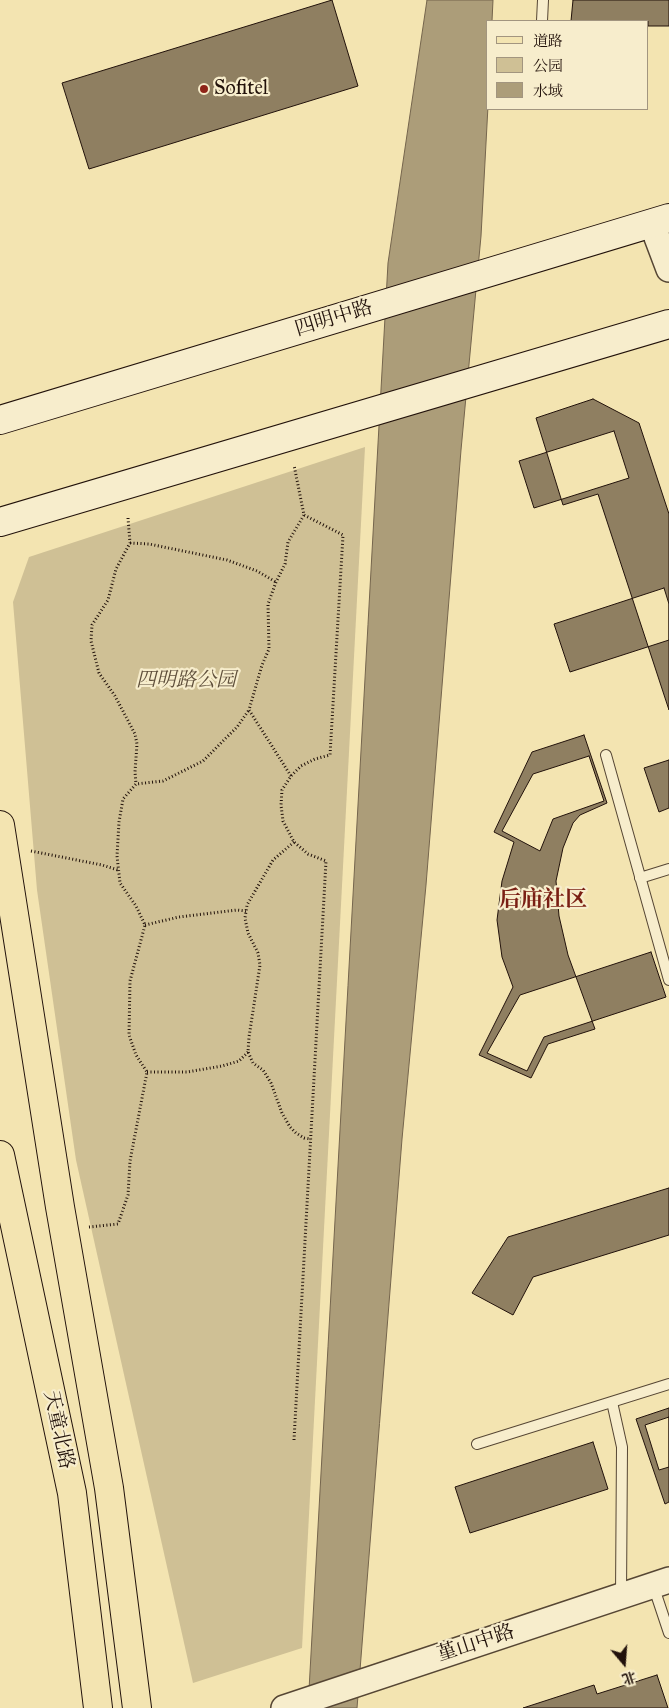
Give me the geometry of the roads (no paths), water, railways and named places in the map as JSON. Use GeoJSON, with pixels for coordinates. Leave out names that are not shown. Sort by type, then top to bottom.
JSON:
{"type":"FeatureCollection","features":[{"type":"Feature","properties":{"kind":"main road","name":"四明中路"},"geometry":{"type":"LineString","coordinates":[[0,420],[661,221]]}},
{"type":"Feature","properties":{"kind":"main road"},"geometry":{"type":"LineString","coordinates":[[0,522],[669,324]]}},
{"type":"Feature","properties":{"kind":"main road"},"geometry":{"type":"LineString","coordinates":[[0,825],[64,1229],[109,1488],[137,1708]]}},
{"type":"Feature","properties":{"kind":"main road","name":"天童北路"},"geometry":{"type":"LineString","coordinates":[[0,1155],[72,1492],[98,1708]]}},
{"type":"Feature","properties":{"kind":"street"},"geometry":{"type":"LineString","coordinates":[[661,221],[669,269]]}},
{"type":"Feature","properties":{"kind":"street","name":"堇山中路"},"geometry":{"type":"LineString","coordinates":[[284,1708],[661,1583]]}},
{"type":"Feature","properties":{"kind":"lane"},"geometry":{"type":"LineString","coordinates":[[542,20],[543,0]]}},
{"type":"Feature","properties":{"kind":"lane"},"geometry":{"type":"LineString","coordinates":[[606,755],[669,980]]}},
{"type":"Feature","properties":{"kind":"lane"},"geometry":{"type":"LineString","coordinates":[[640,878],[669,869]]}},
{"type":"Feature","properties":{"kind":"lane"},"geometry":{"type":"LineString","coordinates":[[477,1444],[669,1384]]}},
{"type":"Feature","properties":{"kind":"lane"},"geometry":{"type":"LineString","coordinates":[[612,1402],[622,1447],[621,1596]]}},
{"type":"Feature","properties":{"kind":"lane"},"geometry":{"type":"LineString","coordinates":[[661,1583],[669,1633]]}},
{"type":"Feature","properties":{"kind":"water"},"geometry":{"type":"Polygon","coordinates":[[[427,0],[493,0],[492,20],[487,20],[488,110],[481,236],[461,450],[426,885],[402,1139],[357,1708],[308,1708],[388,263],[427,0]]]}},
{"type":"Feature","properties":{"kind":"place","name":"Sofitel"},"geometry":{"type":"Point","coordinates":[204,89]}},
{"type":"Feature","properties":{"kind":"district","name":"后庙社区"},"geometry":{"type":"Point","coordinates":[543,901]}},
{"type":"Feature","properties":{"kind":"park label","name":"四明路公园"},"geometry":{"type":"Point","coordinates":[186,681]}}]}
